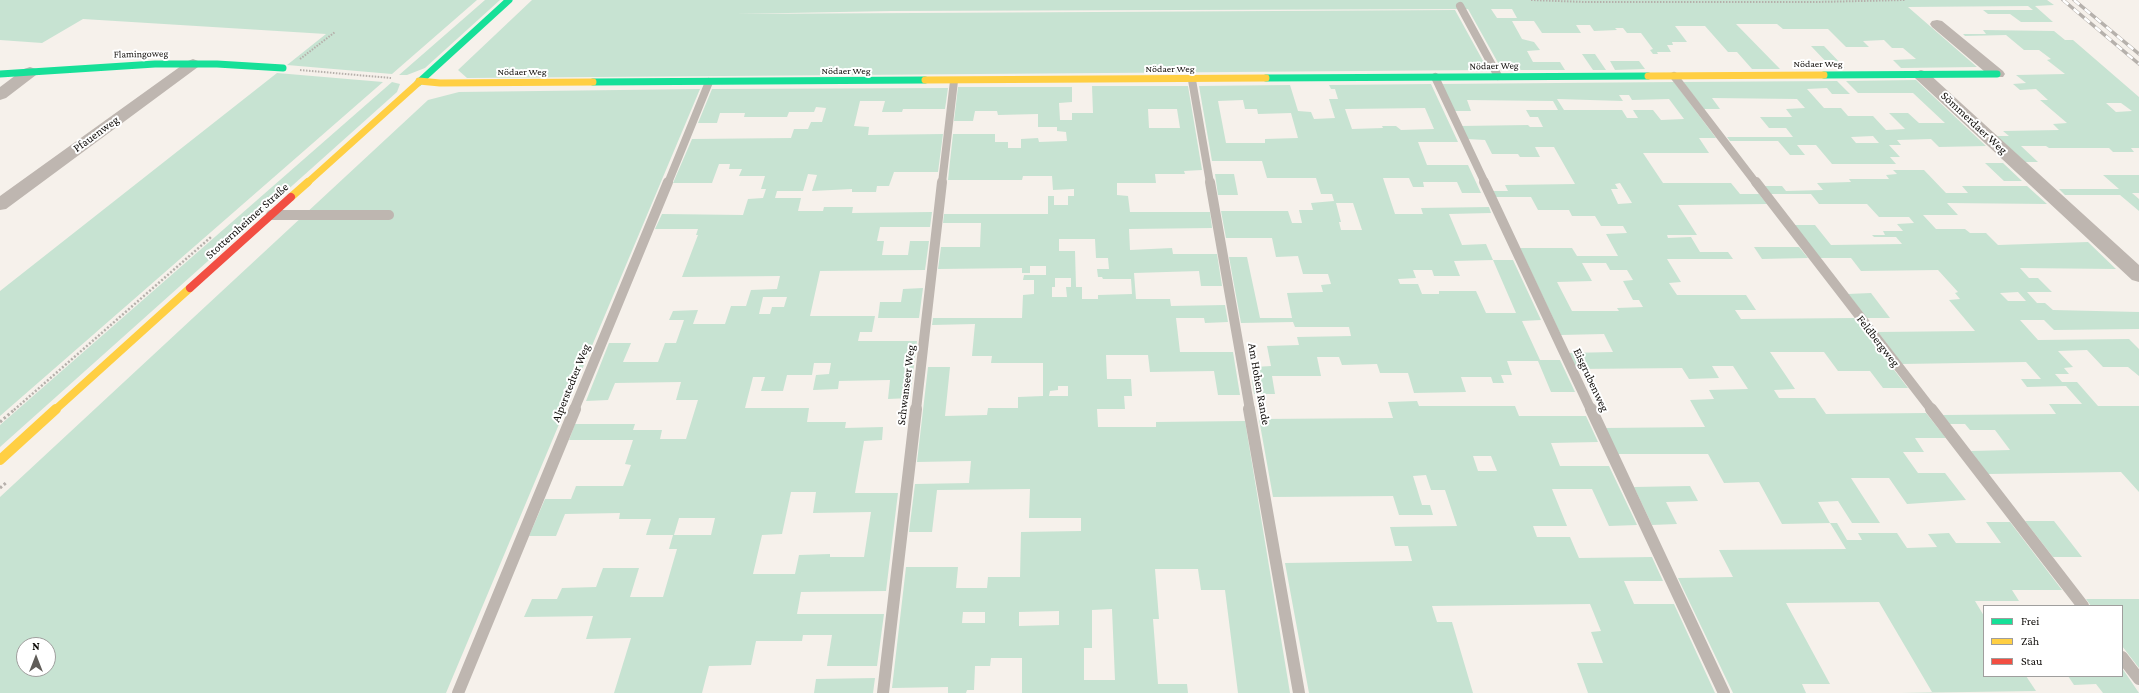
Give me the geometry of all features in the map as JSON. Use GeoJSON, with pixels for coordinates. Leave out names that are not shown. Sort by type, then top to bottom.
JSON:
{"type":"FeatureCollection","features":[{"type":"Feature","properties":{"kind":"street","name":"Stotternheimer Straße"},"geometry":{"type":"LineString","coordinates":[[0,460],[509,0]]}},
{"type":"Feature","properties":{"kind":"street","name":"Sömmerdaer Weg"},"geometry":{"type":"LineString","coordinates":[[1937,24],[1997,74]]}},
{"type":"Feature","properties":{"kind":"street","name":"Flamingoweg"},"geometry":{"type":"LineString","coordinates":[[0,74],[114,65],[193,64],[285,68]]}},
{"type":"Feature","properties":{"kind":"street","name":"Pfauenweg"},"geometry":{"type":"LineString","coordinates":[[0,205],[193,64]]}},
{"type":"Feature","properties":{"kind":"street"},"geometry":{"type":"LineString","coordinates":[[0,95],[30,72]]}},
{"type":"Feature","properties":{"kind":"street","name":"Sömmerdaer Weg"},"geometry":{"type":"LineString","coordinates":[[1921,75],[1997,74]]}},
{"type":"Feature","properties":{"kind":"street","name":"Nödaer Weg"},"geometry":{"type":"LineString","coordinates":[[419,81],[440,83],[709,82],[1192,80],[1498,76],[1921,75]]}},
{"type":"Feature","properties":{"kind":"street","name":"Sömmerdaer Weg"},"geometry":{"type":"LineString","coordinates":[[1921,75],[2139,276]]}},
{"type":"Feature","properties":{"kind":"lane"},"geometry":{"type":"LineString","coordinates":[[1460,6],[1498,76]]}},
{"type":"Feature","properties":{"kind":"lane","name":"Feldbergweg"},"geometry":{"type":"LineString","coordinates":[[1674,76],[2082,605]]}},
{"type":"Feature","properties":{"kind":"lane","name":"Eisgrubenweg"},"geometry":{"type":"LineString","coordinates":[[1435,77],[1724,693]]}},
{"type":"Feature","properties":{"kind":"lane","name":"Am Hohen Rande"},"geometry":{"type":"LineString","coordinates":[[1192,80],[1299,693]]}},
{"type":"Feature","properties":{"kind":"lane","name":"Schwanseer Weg"},"geometry":{"type":"LineString","coordinates":[[883,693],[954,81]]}},
{"type":"Feature","properties":{"kind":"lane","name":"Alperstedter Weg"},"geometry":{"type":"LineString","coordinates":[[458,693],[709,82]]}},
{"type":"Feature","properties":{"kind":"lane"},"geometry":{"type":"LineString","coordinates":[[272,215],[389,215]]}},
{"type":"Feature","properties":{"kind":"lane"},"geometry":{"type":"LineString","coordinates":[[2123,658],[2139,679]]}},
{"type":"Feature","properties":{"kind":"path"},"geometry":{"type":"LineString","coordinates":[[1530,0],[1595,3],[1631,1],[1825,2],[1905,0]]}},
{"type":"Feature","properties":{"kind":"path"},"geometry":{"type":"LineString","coordinates":[[285,68],[335,32]]}},
{"type":"Feature","properties":{"kind":"path"},"geometry":{"type":"LineString","coordinates":[[285,68],[419,81]]}},
{"type":"Feature","properties":{"kind":"green space"},"geometry":{"type":"Polygon","coordinates":[[[0,0],[477,0],[392,74],[287,65],[326,34],[83,19],[42,43],[0,40],[0,0]]]}},
{"type":"Feature","properties":{"kind":"green space"},"geometry":{"type":"Polygon","coordinates":[[[485,0],[500,0],[425,68],[407,75],[399,75],[485,0]]]}},
{"type":"Feature","properties":{"kind":"green space"},"geometry":{"type":"Polygon","coordinates":[[[532,0],[2047,0],[2054,5],[2035,6],[2053,22],[2021,22],[2010,14],[1988,14],[1983,10],[2033,10],[2028,6],[1908,7],[1977,67],[1901,68],[1893,60],[1916,59],[1903,48],[1892,48],[1884,40],[1863,41],[1869,47],[1846,47],[1828,29],[1783,29],[1777,24],[1736,24],[1780,69],[1752,69],[1737,52],[1728,52],[1705,26],[1675,26],[1687,42],[1672,42],[1673,45],[1667,45],[1671,52],[1657,52],[1658,54],[1653,54],[1650,50],[1653,49],[1641,33],[1627,33],[1623,28],[1615,28],[1617,30],[1594,31],[1590,25],[1576,25],[1581,33],[1542,33],[1534,21],[1512,21],[1522,39],[1534,42],[1540,50],[1527,51],[1533,62],[1560,62],[1565,70],[1502,70],[1468,9],[891,11],[736,14],[1455,10],[1488,70],[467,78],[458,70],[532,0]],[[1491,9],[1497,18],[1517,18],[1512,9],[1491,9]]]}},
{"type":"Feature","properties":{"kind":"green space"},"geometry":{"type":"Polygon","coordinates":[[[1983,30],[2054,31],[2065,40],[2073,40],[2139,97],[2139,148],[2131,148],[2134,152],[2113,152],[2109,148],[2049,148],[2046,146],[2021,146],[2038,162],[2025,162],[1997,136],[2009,136],[2003,131],[2059,130],[2053,124],[2067,123],[2040,100],[2048,100],[2036,89],[2020,90],[2013,84],[2026,83],[2016,75],[2065,74],[2047,60],[2051,59],[2039,50],[2024,50],[2006,35],[1965,36],[1963,34],[1986,34],[1983,30]],[[2106,103],[2116,112],[2132,111],[2121,103],[2106,103]]]}},
{"type":"Feature","properties":{"kind":"green space"},"geometry":{"type":"Polygon","coordinates":[[[1811,46],[1824,46],[1845,68],[1832,68],[1811,46]]]}},
{"type":"Feature","properties":{"kind":"green space"},"geometry":{"type":"Polygon","coordinates":[[[1582,54],[1595,54],[1606,70],[1593,70],[1582,54]]]}},
{"type":"Feature","properties":{"kind":"green space"},"geometry":{"type":"Polygon","coordinates":[[[1610,61],[1639,61],[1645,69],[1615,70],[1610,61]]]}},
{"type":"Feature","properties":{"kind":"green space"},"geometry":{"type":"Polygon","coordinates":[[[277,73],[383,82],[0,416],[0,291],[277,73]]]}},
{"type":"Feature","properties":{"kind":"green space"},"geometry":{"type":"Polygon","coordinates":[[[1916,80],[1986,146],[1939,147],[1931,139],[1897,140],[1901,145],[1889,145],[1900,157],[1890,157],[1896,164],[1832,164],[1816,145],[1797,145],[1805,155],[1790,155],[1778,141],[1730,141],[1727,137],[1793,137],[1786,128],[1769,128],[1760,117],[1792,117],[1786,109],[1805,108],[1797,99],[1712,98],[1720,109],[1704,109],[1683,82],[1837,81],[1850,94],[1832,94],[1827,88],[1807,89],[1824,108],[1841,108],[1848,116],[1873,116],[1886,130],[1905,129],[1889,113],[1908,113],[1919,123],[1945,123],[1913,93],[1858,93],[1846,81],[1916,80]],[[1873,136],[1851,137],[1856,143],[1879,143],[1873,136]]]}},
{"type":"Feature","properties":{"kind":"green space"},"geometry":{"type":"Polygon","coordinates":[[[392,82],[400,84],[397,92],[0,447],[0,425],[392,82]]]}},
{"type":"Feature","properties":{"kind":"green space"},"geometry":{"type":"Polygon","coordinates":[[[1674,82],[1716,138],[1699,138],[1709,153],[1643,153],[1663,183],[1731,183],[1740,194],[1759,194],[1767,204],[1678,205],[1697,235],[1667,235],[1668,238],[1691,237],[1700,252],[1728,252],[1733,259],[1667,259],[1681,282],[1669,283],[1677,295],[1746,295],[1756,310],[1735,310],[1741,319],[1854,318],[1908,388],[1883,388],[1870,371],[1838,371],[1824,352],[1770,352],[1795,389],[1774,390],[1779,398],[1815,398],[1826,414],[1926,413],[1946,438],[1915,438],[1924,452],[1903,452],[1918,473],[1945,473],[1966,500],[1907,504],[1889,478],[1851,478],[1880,523],[1852,523],[1838,501],[1818,502],[1830,523],[1782,524],[1759,482],[1724,483],[1708,454],[1618,454],[1605,428],[1705,427],[1690,400],[1714,399],[1709,390],[1748,389],[1733,366],[1712,366],[1719,378],[1689,379],[1682,368],[1577,369],[1569,353],[1613,352],[1604,334],[1561,335],[1520,248],[1572,248],[1577,256],[1618,256],[1606,234],[1627,233],[1623,226],[1601,226],[1595,216],[1572,216],[1569,210],[1538,210],[1531,197],[1495,197],[1492,191],[1508,191],[1505,185],[1575,184],[1554,147],[1535,147],[1540,157],[1520,157],[1518,154],[1492,154],[1485,140],[1467,139],[1461,126],[1528,125],[1530,127],[1543,127],[1538,117],[1530,117],[1526,110],[1558,110],[1553,101],[1467,100],[1471,111],[1454,111],[1441,84],[1674,82]],[[1619,95],[1623,101],[1557,99],[1564,110],[1622,110],[1627,118],[1638,118],[1633,110],[1653,110],[1661,120],[1684,119],[1669,99],[1632,100],[1629,95],[1619,95]],[[1620,183],[1615,184],[1618,189],[1611,189],[1618,204],[1632,203],[1620,183]],[[1582,263],[1592,281],[1557,282],[1572,311],[1619,311],[1617,308],[1643,307],[1639,300],[1633,300],[1623,281],[1633,280],[1627,270],[1610,270],[1606,263],[1582,263]]]}},
{"type":"Feature","properties":{"kind":"green space"},"geometry":{"type":"Polygon","coordinates":[[[1431,84],[1458,142],[1418,142],[1427,165],[1468,165],[1481,193],[1462,193],[1457,182],[1423,182],[1424,187],[1413,187],[1409,178],[1383,178],[1395,214],[1423,214],[1421,208],[1489,207],[1491,213],[1449,214],[1462,245],[1486,244],[1493,260],[1513,260],[1541,320],[1522,321],[1540,360],[1560,360],[1575,392],[1551,392],[1538,361],[1507,361],[1512,375],[1501,375],[1504,383],[1493,383],[1491,377],[1461,377],[1466,392],[1414,393],[1408,373],[1380,373],[1377,364],[1342,365],[1339,357],[1317,357],[1321,376],[1272,376],[1275,394],[1254,394],[1252,380],[1258,380],[1255,367],[1271,366],[1267,346],[1299,345],[1297,337],[1351,336],[1349,327],[1295,327],[1293,322],[1241,323],[1229,257],[1247,257],[1260,318],[1292,318],[1287,293],[1323,292],[1321,285],[1331,284],[1328,274],[1303,274],[1298,256],[1276,257],[1272,238],[1226,238],[1221,211],[1288,211],[1292,223],[1302,223],[1299,210],[1313,210],[1311,203],[1334,201],[1332,194],[1321,194],[1316,178],[1267,178],[1262,161],[1212,161],[1199,86],[1290,85],[1298,111],[1311,112],[1314,119],[1335,118],[1329,99],[1338,99],[1335,89],[1331,89],[1329,85],[1431,84]],[[1243,100],[1218,101],[1226,143],[1265,143],[1265,139],[1298,138],[1291,113],[1258,114],[1257,109],[1245,109],[1243,100]],[[1425,108],[1345,109],[1352,129],[1396,126],[1401,130],[1434,129],[1425,108]],[[1336,203],[1341,222],[1339,222],[1341,230],[1362,230],[1353,203],[1336,203]],[[1493,260],[1454,261],[1460,276],[1434,276],[1432,270],[1413,270],[1416,278],[1398,279],[1400,284],[1418,284],[1422,294],[1439,294],[1439,291],[1476,291],[1486,313],[1516,313],[1493,260]]]}},
{"type":"Feature","properties":{"kind":"green space"},"geometry":{"type":"Polygon","coordinates":[[[1092,86],[1188,86],[1202,170],[1184,171],[1185,174],[1155,174],[1156,183],[1117,183],[1117,195],[1128,196],[1130,212],[1210,212],[1212,228],[1129,229],[1130,250],[1172,248],[1173,254],[1217,254],[1222,286],[1201,286],[1199,271],[1134,273],[1136,299],[1170,299],[1171,306],[1225,305],[1228,322],[1205,323],[1204,318],[1176,318],[1180,352],[1233,352],[1240,395],[1218,395],[1214,371],[1150,372],[1148,355],[1106,355],[1107,379],[1131,379],[1132,396],[1124,396],[1125,409],[1097,409],[1098,427],[1156,427],[1156,422],[1245,421],[1290,693],[1238,693],[1225,590],[1201,590],[1198,569],[1155,569],[1159,619],[1153,619],[1158,684],[1187,684],[1188,693],[1022,693],[1022,658],[991,658],[990,666],[975,666],[974,690],[967,690],[966,693],[948,693],[948,687],[892,688],[906,567],[958,567],[956,588],[987,588],[988,577],[1020,577],[1021,532],[1081,531],[1081,518],[1029,518],[1030,489],[937,490],[932,532],[909,532],[915,484],[969,483],[971,461],[917,462],[928,367],[950,367],[945,416],[987,415],[988,408],[1018,408],[1018,397],[1043,396],[1043,363],[991,363],[992,356],[972,356],[975,324],[932,325],[933,318],[1022,318],[1023,295],[1034,294],[1034,280],[1023,280],[1024,275],[1046,275],[1046,266],[1030,266],[1030,273],[1022,273],[1022,268],[938,269],[941,247],[980,247],[981,223],[943,223],[944,214],[1048,214],[1048,196],[1054,196],[1054,205],[1068,205],[1068,196],[1074,196],[1074,189],[1053,190],[1052,176],[1023,176],[1022,180],[948,180],[953,134],[995,134],[995,142],[1008,142],[1008,148],[1021,148],[1021,139],[1038,138],[1039,142],[1067,141],[1066,132],[1057,131],[1057,127],[1038,127],[1038,114],[998,115],[997,111],[975,111],[973,121],[954,121],[958,87],[1072,87],[1072,102],[1059,103],[1060,120],[1072,120],[1072,113],[1093,113],[1092,86]],[[1148,109],[1149,128],[1180,128],[1177,109],[1148,109]],[[1059,239],[1059,251],[1075,251],[1076,287],[1082,287],[1082,299],[1098,299],[1098,295],[1132,294],[1131,279],[1103,279],[1102,277],[1098,277],[1097,269],[1109,269],[1108,258],[1096,258],[1095,239],[1059,239]],[[1055,278],[1055,287],[1052,287],[1052,297],[1067,297],[1066,287],[1071,287],[1071,278],[1055,278]],[[1058,386],[1058,390],[1050,391],[1049,396],[1068,396],[1068,386],[1058,386]],[[1112,609],[1092,610],[1092,648],[1084,648],[1084,680],[1115,680],[1112,609]],[[1059,611],[1019,612],[1019,626],[1059,625],[1059,611]],[[963,612],[962,623],[985,623],[985,612],[963,612]]]}},
{"type":"Feature","properties":{"kind":"green space"},"geometry":{"type":"Polygon","coordinates":[[[948,88],[945,109],[903,109],[902,112],[882,112],[885,101],[860,101],[854,126],[869,127],[868,135],[943,134],[938,172],[894,172],[889,186],[877,186],[876,192],[852,192],[852,189],[812,191],[817,175],[808,174],[803,191],[777,191],[775,198],[801,198],[798,211],[823,211],[824,207],[853,207],[852,213],[932,212],[930,227],[880,227],[877,241],[884,241],[882,255],[908,255],[910,241],[929,241],[925,270],[820,271],[810,316],[875,316],[872,332],[860,332],[858,341],[917,341],[910,398],[888,399],[890,380],[839,381],[838,389],[813,390],[816,375],[829,374],[831,363],[814,363],[812,375],[787,375],[783,391],[761,391],[765,377],[753,377],[745,408],[809,408],[807,422],[846,422],[845,428],[883,427],[882,440],[864,441],[855,493],[898,493],[886,591],[801,592],[797,614],[884,614],[877,666],[827,666],[832,635],[803,635],[802,641],[756,641],[751,665],[709,666],[702,693],[614,693],[631,638],[586,639],[593,616],[524,617],[532,599],[557,599],[562,588],[596,587],[603,568],[639,568],[630,597],[663,597],[677,549],[669,549],[673,535],[646,535],[651,519],[619,519],[620,513],[565,514],[556,536],[529,536],[545,499],[571,499],[576,486],[623,486],[631,465],[625,464],[633,440],[569,440],[575,424],[635,424],[633,430],[662,430],[660,439],[686,439],[698,400],[676,400],[681,382],[615,383],[608,400],[586,401],[609,343],[631,343],[623,362],[658,362],[665,343],[676,343],[684,320],[669,320],[673,311],[698,310],[693,324],[725,324],[731,306],[746,306],[751,290],[777,289],[780,276],[682,277],[698,235],[696,235],[698,229],[655,229],[662,214],[743,215],[748,199],[763,198],[766,189],[761,189],[765,176],[739,176],[742,169],[729,169],[730,164],[719,164],[712,183],[673,183],[692,139],[791,138],[794,129],[808,129],[811,122],[822,122],[826,108],[816,107],[814,112],[789,112],[787,117],[744,117],[745,113],[720,113],[717,123],[698,123],[712,89],[948,88]],[[763,297],[759,314],[770,314],[772,307],[784,307],[787,297],[763,297]],[[791,492],[782,534],[762,535],[753,574],[795,574],[799,555],[830,554],[830,557],[864,557],[871,512],[813,513],[816,492],[791,492]],[[679,518],[674,535],[711,535],[715,518],[679,518]]]}},
{"type":"Feature","properties":{"kind":"green space"},"geometry":{"type":"Polygon","coordinates":[[[700,89],[446,693],[0,693],[0,497],[428,100],[459,92],[700,89]]]}},
{"type":"Feature","properties":{"kind":"green space"},"geometry":{"type":"Polygon","coordinates":[[[1985,163],[2003,163],[2022,181],[2004,181],[1985,163]]]}},
{"type":"Feature","properties":{"kind":"green space"},"geometry":{"type":"Polygon","coordinates":[[[1893,170],[1924,170],[1946,193],[1968,193],[1962,186],[2027,186],[2047,204],[1947,203],[1958,215],[1923,215],[1936,229],[1965,229],[1970,233],[1986,233],[1998,245],[2088,242],[2116,269],[2020,268],[2029,278],[2038,278],[2052,292],[2027,292],[2037,303],[2045,303],[2053,310],[2139,312],[2139,329],[2054,330],[2044,320],[2020,320],[2038,340],[2129,339],[2139,349],[2139,376],[2128,367],[2103,367],[2087,350],[2058,351],[2073,367],[2064,368],[2069,374],[2055,374],[2062,382],[2077,382],[2098,406],[2139,406],[2139,492],[2121,472],[1988,474],[1971,451],[2010,450],[1995,430],[1970,430],[1965,424],[1950,424],[1943,415],[2056,414],[2049,404],[2082,404],[2066,386],[2027,387],[2021,379],[2041,379],[2026,362],[1902,364],[1878,332],[1975,331],[1949,300],[1960,299],[1955,293],[1958,292],[1938,270],[1861,271],[1851,258],[1820,258],[1794,225],[1815,225],[1831,245],[1902,244],[1896,237],[1874,237],[1872,235],[1885,235],[1883,231],[1903,231],[1897,224],[1914,223],[1909,217],[1879,217],[1867,204],[1819,204],[1811,194],[1771,194],[1765,186],[1782,186],[1786,191],[1823,190],[1817,183],[1851,182],[1849,179],[1889,179],[1886,175],[1897,174],[1893,170]],[[2018,292],[2000,293],[2008,301],[2026,301],[2018,292]]]}},
{"type":"Feature","properties":{"kind":"green space"},"geometry":{"type":"Polygon","coordinates":[[[1215,174],[1234,174],[1238,195],[1218,195],[1215,174]]]}},
{"type":"Feature","properties":{"kind":"green space"},"geometry":{"type":"Polygon","coordinates":[[[2103,175],[2139,175],[2139,193],[2132,193],[2139,199],[2139,211],[2120,195],[2065,195],[2059,189],[2119,189],[2103,175]]]}},
{"type":"Feature","properties":{"kind":"green space"},"geometry":{"type":"Polygon","coordinates":[[[1754,247],[1799,247],[1808,258],[1762,259],[1754,247]]]}},
{"type":"Feature","properties":{"kind":"green space"},"geometry":{"type":"Polygon","coordinates":[[[923,288],[919,318],[878,318],[880,302],[901,302],[903,289],[923,288]]]}},
{"type":"Feature","properties":{"kind":"green space"},"geometry":{"type":"Polygon","coordinates":[[[1871,293],[1890,318],[1867,318],[1848,294],[1871,293]]]}},
{"type":"Feature","properties":{"kind":"green space"},"geometry":{"type":"Polygon","coordinates":[[[1417,401],[1419,406],[1515,406],[1519,416],[1586,416],[1598,442],[1551,443],[1560,466],[1609,466],[1637,525],[1609,526],[1592,489],[1552,489],[1567,526],[1533,526],[1537,537],[1570,537],[1579,558],[1652,557],[1663,581],[1624,581],[1634,604],[1674,604],[1715,693],[1588,693],[1577,663],[1603,663],[1591,632],[1601,631],[1590,604],[1432,606],[1437,622],[1452,622],[1473,693],[1309,693],[1285,563],[1412,561],[1408,546],[1395,546],[1390,527],[1457,526],[1445,490],[1431,490],[1426,475],[1413,476],[1422,505],[1430,505],[1433,515],[1399,515],[1393,496],[1273,497],[1259,419],[1393,418],[1388,402],[1417,401]],[[1473,456],[1478,471],[1497,471],[1491,456],[1473,456]]]}},
{"type":"Feature","properties":{"kind":"green space"},"geometry":{"type":"Polygon","coordinates":[[[1690,486],[1698,501],[1666,502],[1677,524],[1652,525],[1634,487],[1690,486]]]}},
{"type":"Feature","properties":{"kind":"green space"},"geometry":{"type":"Polygon","coordinates":[[[2025,521],[2054,521],[2082,557],[2053,557],[2025,521]]]}},
{"type":"Feature","properties":{"kind":"green space"},"geometry":{"type":"Polygon","coordinates":[[[1986,522],[2010,522],[2062,590],[2012,590],[2019,601],[1975,601],[1983,614],[1983,677],[2027,677],[2036,691],[1901,693],[1932,692],[1879,602],[1786,603],[1830,684],[1802,684],[1806,693],[1733,693],[1678,578],[1733,577],[1719,550],[1846,549],[1830,523],[1837,523],[1847,540],[1862,540],[1858,533],[1897,533],[1907,548],[1937,547],[1928,534],[1949,533],[1956,543],[2001,543],[1986,522]]]}},
{"type":"Feature","properties":{"kind":"green space"},"geometry":{"type":"Polygon","coordinates":[[[2086,599],[2139,599],[2139,668],[2123,647],[2123,605],[2090,605],[2086,599]]]}},
{"type":"Feature","properties":{"kind":"green space"},"geometry":{"type":"Polygon","coordinates":[[[2123,669],[2139,693],[2103,693],[2096,684],[2074,685],[2069,677],[2123,677],[2123,669]]]}},
{"type":"Feature","properties":{"kind":"green space"},"geometry":{"type":"Polygon","coordinates":[[[875,678],[873,693],[814,693],[816,679],[875,678]]]}},
{"type":"Feature","properties":{"kind":"railway"},"geometry":{"type":"LineString","coordinates":[[2063,0],[2139,64]]}},
{"type":"Feature","properties":{"kind":"railway"},"geometry":{"type":"LineString","coordinates":[[2074,0],[2139,54]]}},
{"type":"Feature","properties":{"kind":"traffic: fast"},"geometry":{"type":"LineString","coordinates":[[418,83],[509,0]]}},
{"type":"Feature","properties":{"kind":"traffic: fast"},"geometry":{"type":"LineString","coordinates":[[0,74],[155,64],[217,64],[283,68]]}},
{"type":"Feature","properties":{"kind":"traffic: fast"},"geometry":{"type":"LineString","coordinates":[[1824,75],[1997,74]]}},
{"type":"Feature","properties":{"kind":"traffic: fast"},"geometry":{"type":"LineString","coordinates":[[1266,78],[1648,76]]}},
{"type":"Feature","properties":{"kind":"traffic: fast"},"geometry":{"type":"LineString","coordinates":[[593,82],[925,80]]}},
{"type":"Feature","properties":{"kind":"traffic: slow"},"geometry":{"type":"LineString","coordinates":[[1648,76],[1824,75]]}},
{"type":"Feature","properties":{"kind":"traffic: slow"},"geometry":{"type":"LineString","coordinates":[[925,80],[1266,78]]}},
{"type":"Feature","properties":{"kind":"traffic: slow"},"geometry":{"type":"LineString","coordinates":[[419,81],[440,83],[593,82]]}},
{"type":"Feature","properties":{"kind":"traffic: slow"},"geometry":{"type":"LineString","coordinates":[[291,197],[418,83]]}},
{"type":"Feature","properties":{"kind":"traffic: slow"},"geometry":{"type":"LineString","coordinates":[[0,460],[190,288]]}},
{"type":"Feature","properties":{"kind":"traffic: jam"},"geometry":{"type":"LineString","coordinates":[[190,288],[291,197]]}}]}
